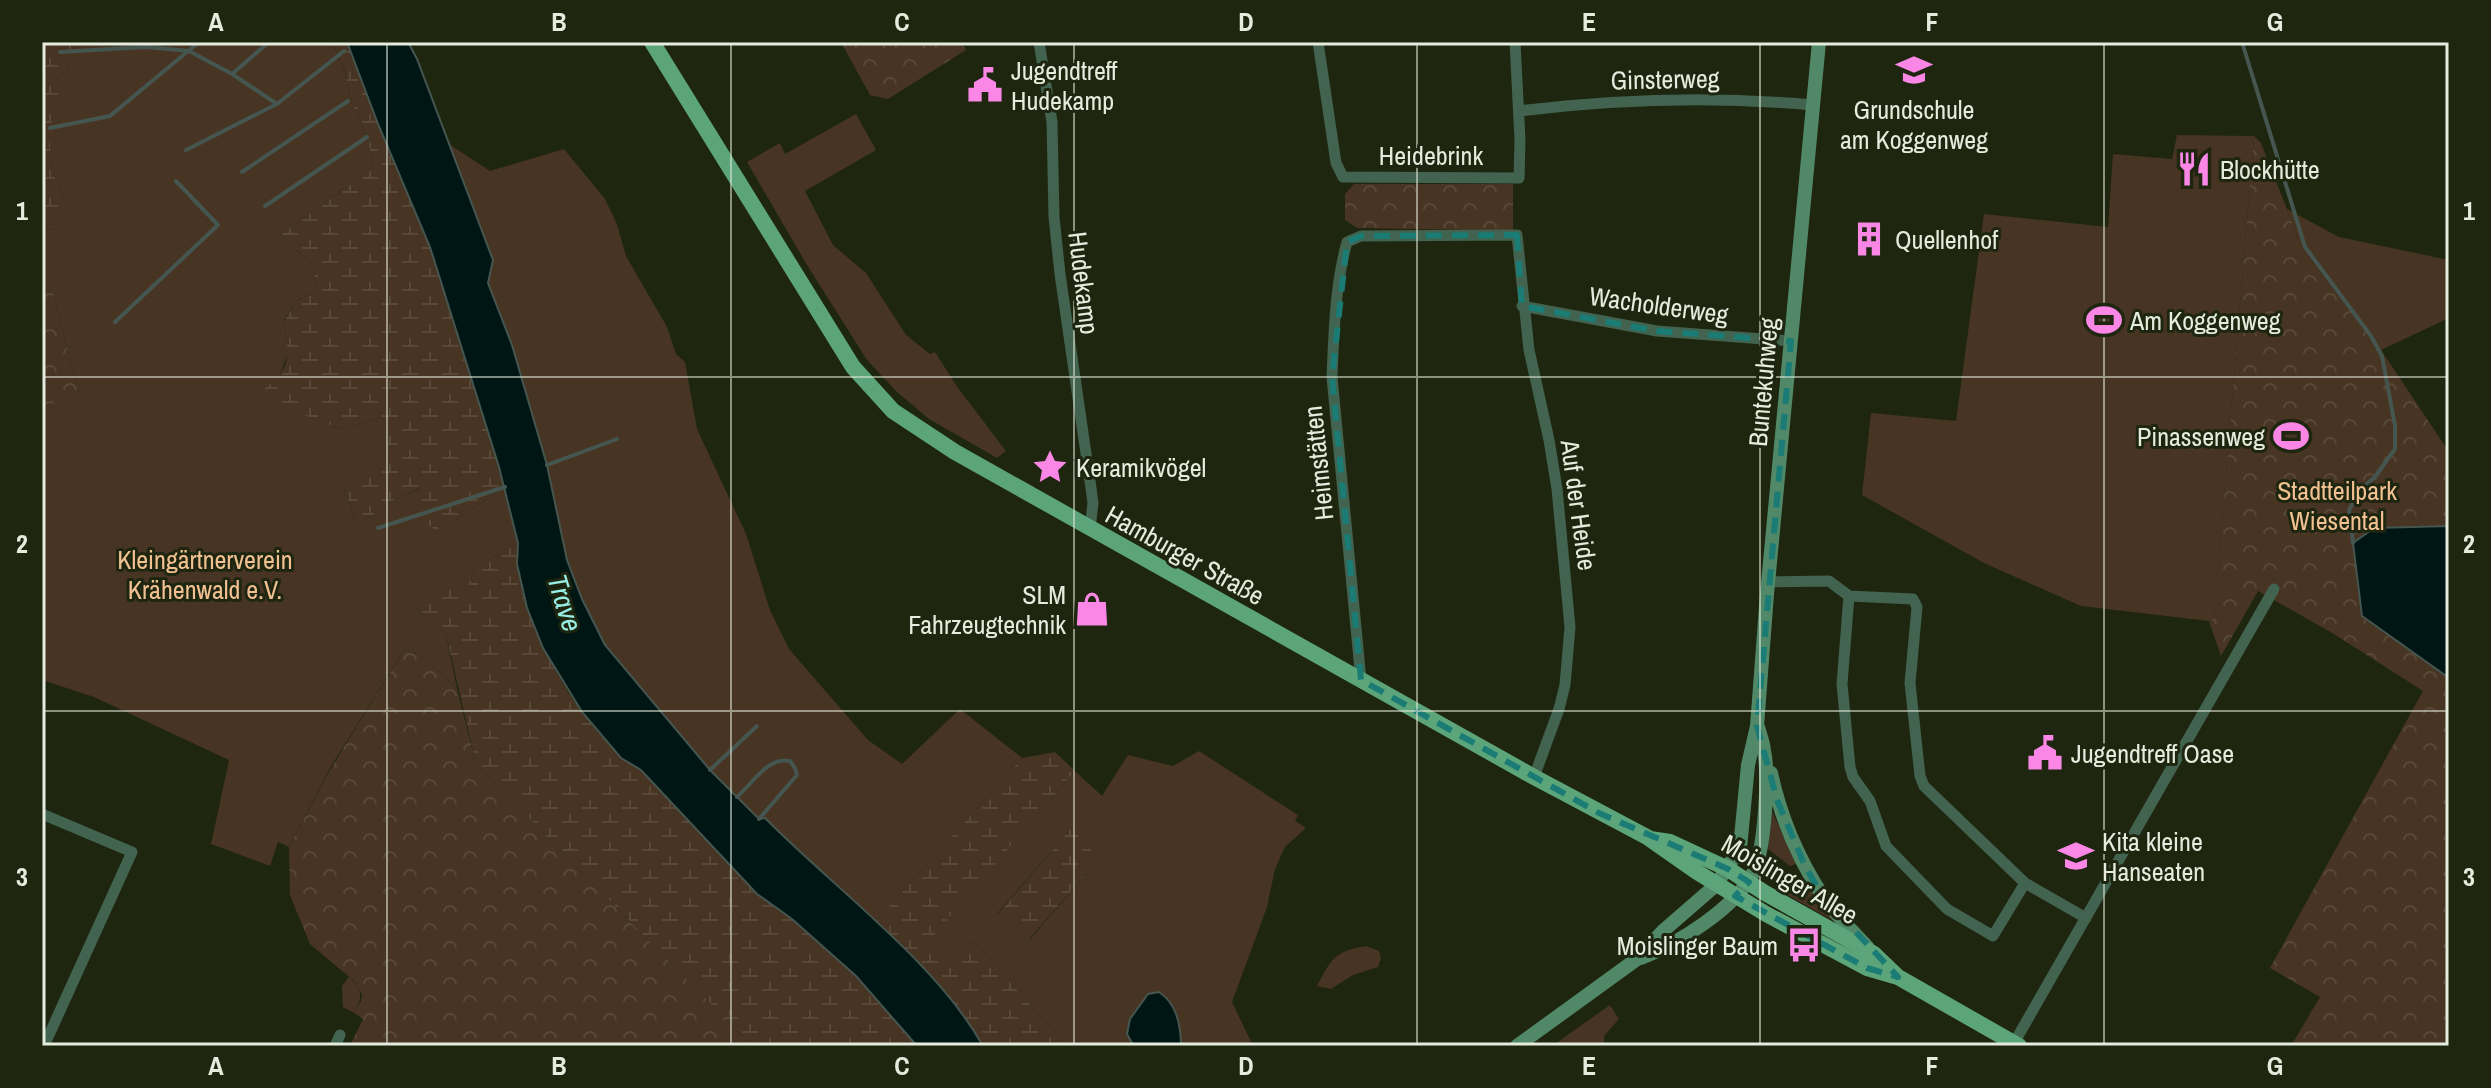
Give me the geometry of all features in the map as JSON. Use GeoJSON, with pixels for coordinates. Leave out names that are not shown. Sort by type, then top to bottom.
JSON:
{"type":"FeatureCollection","features":[{"type":"Feature","properties":{"kind":"main road","name":"Hamburger Straße"},"geometry":{"type":"LineString","coordinates":[[652,42],[853,367],[893,411],[921,432],[1090,529],[1650,839],[1665,852],[1756,908]]}},
{"type":"Feature","properties":{"kind":"main road","name":"Buntekuhweg"},"geometry":{"type":"LineString","coordinates":[[1637,959],[1663,931],[1716,885],[1740,848],[1748,765],[1757,726],[1819,42]]}},
{"type":"Feature","properties":{"kind":"main road","name":"Buntekuhweg"},"geometry":{"type":"LineString","coordinates":[[1637,959],[1658,952],[1682,937],[1715,914],[1748,882],[1759,857],[1763,826],[1765,753],[1757,726]]}},
{"type":"Feature","properties":{"kind":"main road"},"geometry":{"type":"LineString","coordinates":[[1765,753],[1777,800],[1805,866],[1823,897],[1874,954]]}},
{"type":"Feature","properties":{"kind":"main road","name":"Moislinger Allee"},"geometry":{"type":"LineString","coordinates":[[1650,839],[1670,842],[1728,869],[1874,954],[1898,977]]}},
{"type":"Feature","properties":{"kind":"main road","name":"Moislinger Allee"},"geometry":{"type":"LineString","coordinates":[[1756,908],[1867,968],[1898,977],[2017,1044]]}},
{"type":"Feature","properties":{"kind":"main road"},"geometry":{"type":"LineString","coordinates":[[1517,1046],[1637,959]]}},
{"type":"Feature","properties":{"kind":"street","name":"Hudekamp"},"geometry":{"type":"LineString","coordinates":[[1039,42],[1052,122],[1054,217],[1060,274],[1093,503],[1090,529]]}},
{"type":"Feature","properties":{"kind":"street","name":"Heidebrink"},"geometry":{"type":"LineString","coordinates":[[1318,42],[1336,163],[1343,177],[1519,178],[1519,111]]}},
{"type":"Feature","properties":{"kind":"street"},"geometry":{"type":"LineString","coordinates":[[1515,42],[1519,111]]}},
{"type":"Feature","properties":{"kind":"street","name":"Ginsterweg"},"geometry":{"type":"LineString","coordinates":[[1519,111],[1584,103],[1714,99],[1813,105]]}},
{"type":"Feature","properties":{"kind":"street","name":"Heimstätten"},"geometry":{"type":"LineString","coordinates":[[1361,680],[1332,377],[1334,330],[1342,259],[1347,242],[1361,236],[1517,235]]}},
{"type":"Feature","properties":{"kind":"street","name":"Auf der Heide"},"geometry":{"type":"LineString","coordinates":[[1517,235],[1522,306],[1557,489],[1570,627],[1565,685],[1552,732],[1534,777]]}},
{"type":"Feature","properties":{"kind":"street","name":"Wacholderweg"},"geometry":{"type":"LineString","coordinates":[[1522,306],[1657,331],[1791,341]]}},
{"type":"Feature","properties":{"kind":"street"},"geometry":{"type":"LineString","coordinates":[[1768,582],[1829,581],[1849,596],[1913,599],[1917,607],[1910,683],[1920,776],[1924,786],[2025,883],[2086,918]]}},
{"type":"Feature","properties":{"kind":"street"},"geometry":{"type":"LineString","coordinates":[[2017,1044],[2274,589]]}},
{"type":"Feature","properties":{"kind":"street"},"geometry":{"type":"LineString","coordinates":[[1849,596],[1842,684],[1850,767],[1853,777],[1870,801],[1886,846],[1947,909],[1993,936],[2025,883]]}},
{"type":"Feature","properties":{"kind":"street"},"geometry":{"type":"LineString","coordinates":[[42,814],[132,852],[44,1046]]}},
{"type":"Feature","properties":{"kind":"highlighted area"},"geometry":{"type":"Polygon","coordinates":[[[1517,235],[1522,306],[1657,331],[1791,341],[1757,726],[1777,800],[1805,866],[1823,897],[1898,977],[1867,968],[1735,896],[1749,882],[1728,869],[1599,813],[1361,680],[1332,377],[1347,242],[1361,236],[1517,235]]]}},
{"type":"Feature","properties":{"kind":"green space"},"geometry":{"type":"Polygon","coordinates":[[[42,42],[71,42],[75,52],[54,110],[50,149],[59,188],[69,208],[42,235],[42,42]]]}},
{"type":"Feature","properties":{"kind":"green space","name":"Kleingärtnerverein Krähenwald e.V."},"geometry":{"type":"Polygon","coordinates":[[[71,42],[332,42],[345,72],[351,102],[366,133],[374,168],[280,235],[311,263],[318,289],[297,301],[284,320],[288,353],[278,380],[255,396],[340,429],[383,417],[387,441],[380,460],[343,487],[358,526],[392,501],[422,488],[438,532],[505,487],[518,543],[477,566],[465,591],[415,607],[446,634],[457,689],[420,655],[404,650],[330,768],[289,847],[278,842],[270,866],[211,844],[229,760],[94,697],[42,680],[42,407],[79,394],[53,293],[42,288],[42,235],[69,208],[52,168],[50,130],[59,91],[75,52],[71,42]]]}},
{"type":"Feature","properties":{"kind":"green space"},"geometry":{"type":"Polygon","coordinates":[[[332,42],[347,42],[430,247],[505,487],[438,532],[416,516],[421,488],[392,501],[358,526],[343,486],[372,467],[385,451],[387,430],[383,417],[340,429],[254,396],[275,380],[285,365],[287,347],[284,321],[297,301],[318,289],[311,263],[280,235],[374,168],[366,133],[351,102],[345,71],[332,42]]]}},
{"type":"Feature","properties":{"kind":"green space"},"geometry":{"type":"Polygon","coordinates":[[[841,42],[961,42],[966,50],[888,99],[870,95],[841,42]]]}},
{"type":"Feature","properties":{"kind":"green space"},"geometry":{"type":"Polygon","coordinates":[[[856,114],[876,150],[805,191],[833,245],[866,273],[906,335],[930,354],[935,352],[1006,451],[997,458],[929,419],[897,392],[867,360],[747,162],[780,143],[785,154],[856,114]]]}},
{"type":"Feature","properties":{"kind":"green space","name":"Am Koggenweg"},"geometry":{"type":"Polygon","coordinates":[[[2177,135],[2254,136],[2214,619],[2209,621],[2081,606],[1984,563],[1862,495],[1871,413],[1956,421],[1984,214],[2108,227],[2113,154],[2172,159],[2177,135]]]}},
{"type":"Feature","properties":{"kind":"green space","name":"Stadtteilpark Wiesental"},"geometry":{"type":"Polygon","coordinates":[[[2254,136],[2261,143],[2303,250],[2381,350],[2449,452],[2449,1046],[2291,1046],[2320,997],[2270,968],[2423,691],[2334,634],[2258,591],[2221,656],[2209,621],[2214,618],[2254,136]]]}},
{"type":"Feature","properties":{"kind":"green space"},"geometry":{"type":"Polygon","coordinates":[[[449,144],[490,171],[564,149],[605,199],[617,224],[626,256],[667,327],[676,354],[685,362],[697,429],[746,534],[770,610],[789,649],[868,740],[902,764],[960,709],[1022,758],[875,922],[766,819],[759,819],[710,770],[605,645],[567,560],[547,465],[512,345],[488,283],[493,260],[449,144]]]}},
{"type":"Feature","properties":{"kind":"green space"},"geometry":{"type":"Polygon","coordinates":[[[1354,184],[1513,184],[1513,231],[1357,228],[1345,220],[1345,194],[1354,184]]]}},
{"type":"Feature","properties":{"kind":"green space"},"geometry":{"type":"Polygon","coordinates":[[[2287,209],[2339,237],[2449,260],[2449,318],[2381,350],[2303,250],[2287,209]]]}},
{"type":"Feature","properties":{"kind":"green space"},"geometry":{"type":"Polygon","coordinates":[[[42,288],[53,293],[79,394],[42,408],[42,288]]]}},
{"type":"Feature","properties":{"kind":"green space"},"geometry":{"type":"Polygon","coordinates":[[[518,543],[520,572],[539,637],[555,670],[595,729],[618,753],[641,770],[757,894],[792,919],[856,976],[917,1046],[752,1046],[476,764],[446,634],[414,606],[450,585],[465,591],[477,566],[518,543]]]}},
{"type":"Feature","properties":{"kind":"green space"},"geometry":{"type":"Polygon","coordinates":[[[404,650],[420,655],[457,689],[476,764],[752,1046],[350,1046],[363,1019],[354,1013],[362,995],[354,981],[310,944],[290,895],[289,847],[328,773],[404,650]]]}},
{"type":"Feature","properties":{"kind":"green space"},"geometry":{"type":"Polygon","coordinates":[[[1199,751],[1298,815],[1295,821],[1306,828],[1285,847],[1275,869],[1267,907],[1232,1002],[1253,1046],[1178,1046],[1180,1032],[1174,1007],[1140,1004],[1130,1020],[1132,1043],[1137,1046],[1067,1046],[974,941],[949,965],[928,941],[1075,771],[1102,796],[1128,755],[1173,766],[1199,751]],[[1072,827],[997,914],[1030,939],[1098,861],[1072,827]]]}},
{"type":"Feature","properties":{"kind":"green space"},"geometry":{"type":"Polygon","coordinates":[[[1055,752],[1075,771],[929,941],[949,965],[974,941],[1067,1046],[983,1046],[948,995],[875,922],[1022,758],[1055,752]]]}},
{"type":"Feature","properties":{"kind":"green space"},"geometry":{"type":"Polygon","coordinates":[[[1772,811],[1796,864],[1790,866],[1768,849],[1772,811]]]}},
{"type":"Feature","properties":{"kind":"green space"},"geometry":{"type":"Polygon","coordinates":[[[1072,827],[1099,860],[1029,939],[997,915],[1072,827]]]}},
{"type":"Feature","properties":{"kind":"green space"},"geometry":{"type":"Polygon","coordinates":[[[1802,877],[1834,921],[1782,892],[1802,877]]]}},
{"type":"Feature","properties":{"kind":"green space"},"geometry":{"type":"Polygon","coordinates":[[[1366,946],[1379,951],[1381,958],[1378,967],[1353,975],[1331,989],[1317,986],[1335,958],[1366,946]]]}},
{"type":"Feature","properties":{"kind":"green space"},"geometry":{"type":"Polygon","coordinates":[[[349,977],[360,994],[354,1013],[343,1007],[342,986],[349,977]]]}},
{"type":"Feature","properties":{"kind":"green space"},"geometry":{"type":"Polygon","coordinates":[[[1610,1005],[1619,1019],[1604,1036],[1604,1046],[1552,1046],[1610,1005]]]}},
{"type":"Feature","properties":{"kind":"water","name":"Trave"},"geometry":{"type":"Polygon","coordinates":[[[347,42],[408,42],[417,59],[493,260],[488,283],[512,345],[547,465],[567,560],[605,645],[710,770],[759,819],[765,818],[912,955],[963,1015],[983,1046],[917,1046],[856,976],[792,919],[757,894],[641,770],[621,758],[582,712],[543,648],[527,608],[517,564],[518,543],[499,467],[430,247],[347,42]]]}},
{"type":"Feature","properties":{"kind":"water"},"geometry":{"type":"Polygon","coordinates":[[[2449,526],[2449,678],[2362,616],[2353,543],[2374,528],[2449,526]]]}},
{"type":"Feature","properties":{"kind":"water"},"geometry":{"type":"Polygon","coordinates":[[[1159,992],[1176,1014],[1181,1042],[1178,1046],[1137,1046],[1127,1034],[1130,1019],[1148,994],[1159,992]]]}},
{"type":"Feature","properties":{"kind":"waterway"},"geometry":{"type":"LineString","coordinates":[[50,128],[110,116],[199,42]]}},
{"type":"Feature","properties":{"kind":"waterway"},"geometry":{"type":"LineString","coordinates":[[232,74],[269,42]]}},
{"type":"Feature","properties":{"kind":"waterway"},"geometry":{"type":"LineString","coordinates":[[2242,42],[2305,247],[2371,336],[2382,356],[2395,426],[2395,449],[2375,477],[2362,488],[2349,510],[2353,543]]}},
{"type":"Feature","properties":{"kind":"waterway"},"geometry":{"type":"LineString","coordinates":[[60,52],[146,47],[189,51],[232,74],[277,104],[344,51]]}},
{"type":"Feature","properties":{"kind":"waterway"},"geometry":{"type":"LineString","coordinates":[[242,172],[348,101]]}},
{"type":"Feature","properties":{"kind":"waterway"},"geometry":{"type":"LineString","coordinates":[[186,150],[277,104]]}},
{"type":"Feature","properties":{"kind":"waterway"},"geometry":{"type":"LineString","coordinates":[[265,206],[367,137]]}},
{"type":"Feature","properties":{"kind":"waterway"},"geometry":{"type":"LineString","coordinates":[[115,322],[218,225],[176,181]]}},
{"type":"Feature","properties":{"kind":"waterway"},"geometry":{"type":"LineString","coordinates":[[547,465],[617,439]]}},
{"type":"Feature","properties":{"kind":"waterway"},"geometry":{"type":"LineString","coordinates":[[378,528],[505,487]]}},
{"type":"Feature","properties":{"kind":"waterway"},"geometry":{"type":"LineString","coordinates":[[710,770],[757,726]]}},
{"type":"Feature","properties":{"kind":"waterway"},"geometry":{"type":"LineString","coordinates":[[737,797],[767,767],[790,761],[797,775],[759,819]]}},
{"type":"Feature","properties":{"kind":"place","name":"Grundschule am Koggenweg"},"geometry":{"type":"Point","coordinates":[1914,70]}},
{"type":"Feature","properties":{"kind":"place","name":"Jugendtreff Hudekamp"},"geometry":{"type":"Point","coordinates":[985,85]}},
{"type":"Feature","properties":{"kind":"place","name":"Blockhütte"},"geometry":{"type":"Point","coordinates":[2194,169]}},
{"type":"Feature","properties":{"kind":"place","name":"Quellenhof"},"geometry":{"type":"Point","coordinates":[1869,239]}},
{"type":"Feature","properties":{"kind":"place","name":"Am Koggenweg"},"geometry":{"type":"Point","coordinates":[2104,320]}},
{"type":"Feature","properties":{"kind":"place","name":"Pinassenweg"},"geometry":{"type":"Point","coordinates":[2291,436]}},
{"type":"Feature","properties":{"kind":"place","name":"Keramikvögel"},"geometry":{"type":"Point","coordinates":[1050,467]}},
{"type":"Feature","properties":{"kind":"place","name":"SLM Fahrzeugtechnik"},"geometry":{"type":"Point","coordinates":[1092,609]}},
{"type":"Feature","properties":{"kind":"place","name":"Jugendtreff Oase"},"geometry":{"type":"Point","coordinates":[2045,753]}},
{"type":"Feature","properties":{"kind":"place","name":"Kita kleine Hanseaten"},"geometry":{"type":"Point","coordinates":[2076,856]}},
{"type":"Feature","properties":{"kind":"place","name":"Moislinger Baum"},"geometry":{"type":"Point","coordinates":[1804,945]}}]}
